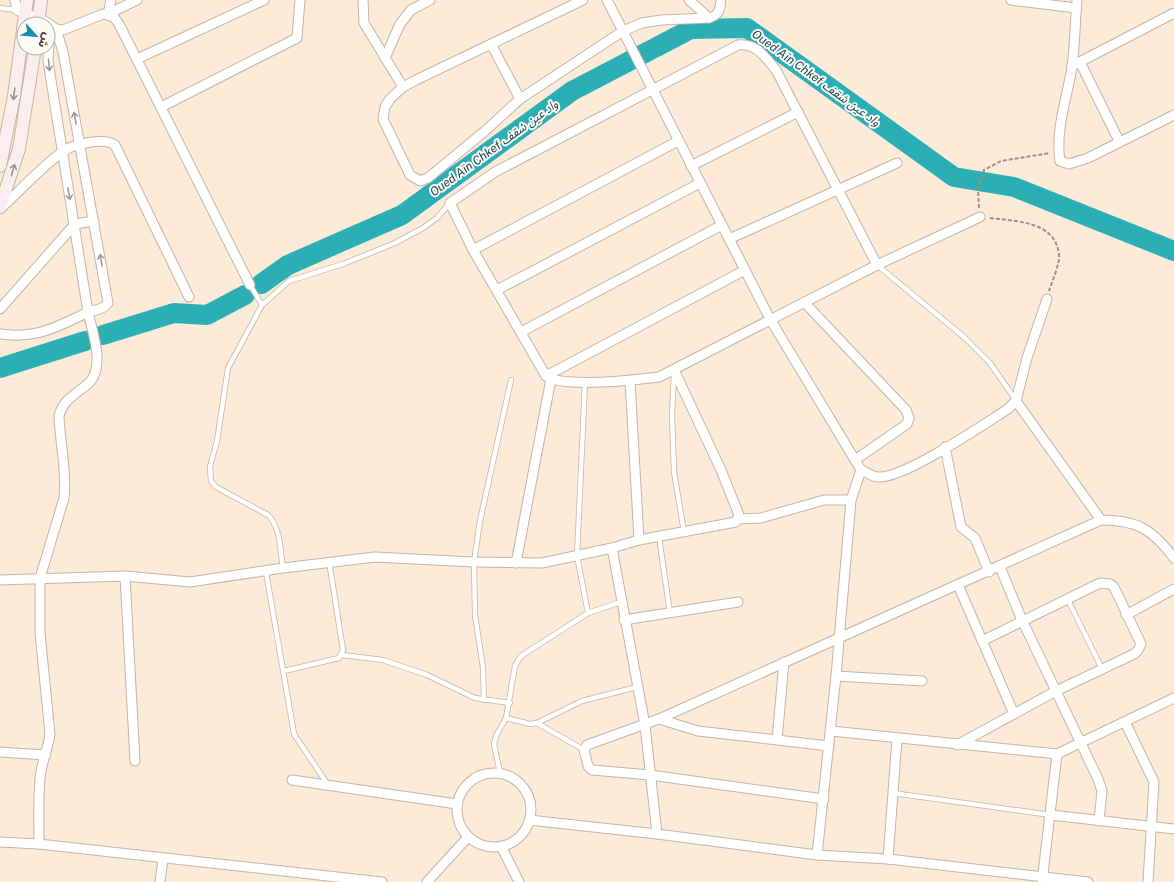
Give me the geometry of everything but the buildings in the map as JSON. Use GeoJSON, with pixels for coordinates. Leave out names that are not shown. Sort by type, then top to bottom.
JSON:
{"type":"FeatureCollection","features":[{"type":"Feature","properties":{"kind":"main road"},"geometry":{"type":"LineString","coordinates":[[0,166],[14,96],[21,12],[27,0]]}},
{"type":"Feature","properties":{"kind":"main road"},"geometry":{"type":"LineString","coordinates":[[41,0],[44,16]]}},
{"type":"Feature","properties":{"kind":"main road"},"geometry":{"type":"LineString","coordinates":[[0,208],[19,149],[34,56]]}},
{"type":"Feature","properties":{"kind":"street"},"geometry":{"type":"LineString","coordinates":[[15,0],[21,12],[29,16]]}},
{"type":"Feature","properties":{"kind":"street"},"geometry":{"type":"LineString","coordinates":[[108,14],[111,0]]}},
{"type":"Feature","properties":{"kind":"street"},"geometry":{"type":"LineString","coordinates":[[56,28],[63,30],[72,28],[103,14],[108,14],[137,0]]}},
{"type":"Feature","properties":{"kind":"street"},"geometry":{"type":"LineString","coordinates":[[137,59],[264,0]]}},
{"type":"Feature","properties":{"kind":"street"},"geometry":{"type":"LineString","coordinates":[[161,107],[297,38],[300,0]]}},
{"type":"Feature","properties":{"kind":"street"},"geometry":{"type":"LineString","coordinates":[[363,0],[364,23],[403,87]]}},
{"type":"Feature","properties":{"kind":"street"},"geometry":{"type":"LineString","coordinates":[[385,58],[400,24],[411,10],[430,0]]}},
{"type":"Feature","properties":{"kind":"street"},"geometry":{"type":"LineString","coordinates":[[583,0],[403,87],[390,99],[386,107],[384,119],[410,175],[420,181],[428,178],[520,100],[623,31],[642,23],[661,20],[709,18],[716,16],[719,12],[721,0]]}},
{"type":"Feature","properties":{"kind":"street"},"geometry":{"type":"LineString","coordinates":[[607,0],[651,89],[770,319],[861,470],[877,477],[888,476],[915,466],[1008,408],[1016,400],[1027,358],[1047,299]]}},
{"type":"Feature","properties":{"kind":"street"},"geometry":{"type":"LineString","coordinates":[[689,0],[709,18]]}},
{"type":"Feature","properties":{"kind":"street"},"geometry":{"type":"LineString","coordinates":[[1012,0],[1077,4],[1072,66],[1061,125],[1059,152],[1060,161],[1069,164],[1088,158],[1119,141],[1174,115]]}},
{"type":"Feature","properties":{"kind":"street"},"geometry":{"type":"LineString","coordinates":[[1072,66],[1174,13]]}},
{"type":"Feature","properties":{"kind":"street"},"geometry":{"type":"LineString","coordinates":[[108,14],[114,17],[119,24],[250,285]]}},
{"type":"Feature","properties":{"kind":"street"},"geometry":{"type":"LineString","coordinates":[[0,334],[15,336],[45,332],[67,324],[88,312],[105,307],[108,304],[63,52],[56,40]]}},
{"type":"Feature","properties":{"kind":"street"},"geometry":{"type":"LineString","coordinates":[[491,44],[520,100]]}},
{"type":"Feature","properties":{"kind":"street"},"geometry":{"type":"LineString","coordinates":[[516,563],[549,378],[473,250],[450,203],[495,172],[651,89],[738,45],[746,44],[755,47],[776,70],[878,265]]}},
{"type":"Feature","properties":{"kind":"street"},"geometry":{"type":"LineString","coordinates":[[39,844],[40,778],[50,734],[40,633],[40,578],[64,498],[66,485],[58,416],[66,401],[90,383],[94,377],[97,365],[96,347],[88,312],[48,56]]}},
{"type":"Feature","properties":{"kind":"street"},"geometry":{"type":"LineString","coordinates":[[1080,62],[1119,141]]}},
{"type":"Feature","properties":{"kind":"street"},"geometry":{"type":"LineString","coordinates":[[691,166],[798,112]]}},
{"type":"Feature","properties":{"kind":"street"},"geometry":{"type":"LineString","coordinates":[[0,208],[62,152],[80,145],[110,141],[115,145],[189,297]]}},
{"type":"Feature","properties":{"kind":"street"},"geometry":{"type":"LineString","coordinates":[[473,250],[678,141]]}},
{"type":"Feature","properties":{"kind":"street"},"geometry":{"type":"LineString","coordinates":[[729,239],[897,163]]}},
{"type":"Feature","properties":{"kind":"street"},"geometry":{"type":"LineString","coordinates":[[497,290],[700,183]]}},
{"type":"Feature","properties":{"kind":"street"},"geometry":{"type":"LineString","coordinates":[[549,378],[585,382],[659,377],[878,265],[980,217]]}},
{"type":"Feature","properties":{"kind":"street"},"geometry":{"type":"LineString","coordinates":[[0,309],[75,224],[94,221]]}},
{"type":"Feature","properties":{"kind":"street"},"geometry":{"type":"LineString","coordinates":[[521,332],[722,225]]}},
{"type":"Feature","properties":{"kind":"street"},"geometry":{"type":"LineString","coordinates":[[549,378],[745,270]]}},
{"type":"Feature","properties":{"kind":"street"},"geometry":{"type":"LineString","coordinates":[[804,302],[906,410],[909,418],[907,424],[855,460]]}},
{"type":"Feature","properties":{"kind":"street"},"geometry":{"type":"LineString","coordinates":[[674,370],[721,470],[738,515],[738,519]]}},
{"type":"Feature","properties":{"kind":"street"},"geometry":{"type":"LineString","coordinates":[[630,380],[639,540]]}},
{"type":"Feature","properties":{"kind":"street"},"geometry":{"type":"LineString","coordinates":[[1016,400],[1101,520]]}},
{"type":"Feature","properties":{"kind":"street"},"geometry":{"type":"LineString","coordinates":[[945,447],[961,527],[975,538],[988,572]]}},
{"type":"Feature","properties":{"kind":"street"},"geometry":{"type":"LineString","coordinates":[[817,855],[840,638],[851,500],[861,470]]}},
{"type":"Feature","properties":{"kind":"street"},"geometry":{"type":"LineString","coordinates":[[0,580],[125,576],[190,582],[266,572],[328,561],[375,557],[474,562],[542,562],[577,556],[639,540],[736,522],[738,519],[760,518],[824,500],[851,500]]}},
{"type":"Feature","properties":{"kind":"street"},"geometry":{"type":"LineString","coordinates":[[824,799],[650,775],[592,770],[588,766],[584,750],[587,745],[659,719],[1000,567],[1101,520],[1116,520],[1140,524],[1170,547],[1174,558]]}},
{"type":"Feature","properties":{"kind":"street"},"geometry":{"type":"LineString","coordinates":[[612,548],[644,725],[657,834]]}},
{"type":"Feature","properties":{"kind":"street"},"geometry":{"type":"LineString","coordinates":[[1000,567],[1022,620],[1098,779],[1102,791],[1099,820]]}},
{"type":"Feature","properties":{"kind":"street"},"geometry":{"type":"LineString","coordinates":[[125,576],[135,761]]}},
{"type":"Feature","properties":{"kind":"street"},"geometry":{"type":"LineString","coordinates":[[957,744],[1056,691],[1134,654],[1140,646],[1139,639],[1126,615],[1117,592],[1110,584],[1100,583],[1022,620],[982,641]]}},
{"type":"Feature","properties":{"kind":"street"},"geometry":{"type":"LineString","coordinates":[[958,585],[1014,714]]}},
{"type":"Feature","properties":{"kind":"street"},"geometry":{"type":"LineString","coordinates":[[1126,615],[1174,589]]}},
{"type":"Feature","properties":{"kind":"street"},"geometry":{"type":"LineString","coordinates":[[624,620],[738,602]]}},
{"type":"Feature","properties":{"kind":"street"},"geometry":{"type":"LineString","coordinates":[[777,740],[784,662]]}},
{"type":"Feature","properties":{"kind":"street"},"geometry":{"type":"LineString","coordinates":[[836,676],[922,681]]}},
{"type":"Feature","properties":{"kind":"street"},"geometry":{"type":"LineString","coordinates":[[831,731],[897,739],[1058,754],[1173,701]]}},
{"type":"Feature","properties":{"kind":"street"},"geometry":{"type":"LineString","coordinates":[[659,719],[698,731],[829,746]]}},
{"type":"Feature","properties":{"kind":"street"},"geometry":{"type":"LineString","coordinates":[[1125,722],[1150,770],[1154,782],[1150,827],[1148,882]]}},
{"type":"Feature","properties":{"kind":"street"},"geometry":{"type":"LineString","coordinates":[[888,859],[897,739]]}},
{"type":"Feature","properties":{"kind":"street"},"geometry":{"type":"LineString","coordinates":[[0,752],[46,755]]}},
{"type":"Feature","properties":{"kind":"street"},"geometry":{"type":"LineString","coordinates":[[1042,880],[1058,754]]}},
{"type":"Feature","properties":{"kind":"street"},"geometry":{"type":"LineString","coordinates":[[500,773],[512,777],[525,790],[531,807],[529,820],[526,828],[518,838],[501,846],[484,846],[468,837],[458,822],[457,804],[461,791],[470,781],[482,774],[500,773]]}},
{"type":"Feature","properties":{"kind":"street"},"geometry":{"type":"LineString","coordinates":[[292,780],[457,804]]}},
{"type":"Feature","properties":{"kind":"street"},"geometry":{"type":"LineString","coordinates":[[1051,815],[1174,829]]}},
{"type":"Feature","properties":{"kind":"street"},"geometry":{"type":"LineString","coordinates":[[529,820],[657,834],[817,855],[888,859],[1042,880],[1088,882]]}},
{"type":"Feature","properties":{"kind":"street"},"geometry":{"type":"LineString","coordinates":[[427,882],[468,837]]}},
{"type":"Feature","properties":{"kind":"street"},"geometry":{"type":"LineString","coordinates":[[0,842],[39,844],[163,859],[382,882]]}},
{"type":"Feature","properties":{"kind":"street"},"geometry":{"type":"LineString","coordinates":[[501,846],[519,882]]}},
{"type":"Feature","properties":{"kind":"street"},"geometry":{"type":"LineString","coordinates":[[160,882],[163,859]]}},
{"type":"Feature","properties":{"kind":"lane"},"geometry":{"type":"LineString","coordinates":[[0,8],[21,12]]}},
{"type":"Feature","properties":{"kind":"lane"},"geometry":{"type":"LineString","coordinates":[[283,568],[277,528],[272,519],[268,515],[216,487],[211,481],[210,473],[217,441],[228,368],[262,305],[289,281],[300,276],[344,264],[396,243],[423,228],[437,218],[450,203]]}},
{"type":"Feature","properties":{"kind":"lane"},"geometry":{"type":"LineString","coordinates":[[878,265],[964,337],[990,362],[1016,400]]}},
{"type":"Feature","properties":{"kind":"lane"},"geometry":{"type":"LineString","coordinates":[[250,285],[262,305]]}},
{"type":"Feature","properties":{"kind":"lane"},"geometry":{"type":"LineString","coordinates":[[674,370],[672,415],[674,472],[684,532]]}},
{"type":"Feature","properties":{"kind":"lane"},"geometry":{"type":"LineString","coordinates":[[484,700],[483,668],[475,615],[474,562],[480,521],[511,380]]}},
{"type":"Feature","properties":{"kind":"lane"},"geometry":{"type":"LineString","coordinates":[[585,382],[577,556],[588,613]]}},
{"type":"Feature","properties":{"kind":"lane"},"geometry":{"type":"LineString","coordinates":[[659,537],[670,613]]}},
{"type":"Feature","properties":{"kind":"lane"},"geometry":{"type":"LineString","coordinates":[[328,561],[342,655]]}},
{"type":"Feature","properties":{"kind":"lane"},"geometry":{"type":"LineString","coordinates":[[266,572],[284,671],[291,725],[294,734],[328,785]]}},
{"type":"Feature","properties":{"kind":"lane"},"geometry":{"type":"LineString","coordinates":[[1068,598],[1102,669]]}},
{"type":"Feature","properties":{"kind":"lane"},"geometry":{"type":"LineString","coordinates":[[500,773],[494,744],[496,736],[506,718],[510,703],[515,666],[521,656],[588,613],[621,602]]}},
{"type":"Feature","properties":{"kind":"lane"},"geometry":{"type":"LineString","coordinates":[[284,671],[339,658],[342,655],[383,660],[427,676],[484,700],[510,703]]}},
{"type":"Feature","properties":{"kind":"lane"},"geometry":{"type":"LineString","coordinates":[[506,718],[530,724],[537,724],[582,702],[637,687]]}},
{"type":"Feature","properties":{"kind":"lane"},"geometry":{"type":"LineString","coordinates":[[537,724],[584,750]]}},
{"type":"Feature","properties":{"kind":"lane"},"geometry":{"type":"LineString","coordinates":[[893,793],[1051,815]]}},
{"type":"Feature","properties":{"kind":"path"},"geometry":{"type":"LineString","coordinates":[[1047,299],[1059,256],[1056,244],[1046,229],[1020,222],[980,217],[978,190],[984,170],[1001,161],[1059,152]]}},
{"type":"Feature","properties":{"kind":"waterway","name":"Oued Aïn Chkef واد عين شقف"},"geometry":{"type":"LineString","coordinates":[[261,284],[288,265],[402,215],[572,91],[691,29],[747,28],[954,177],[1014,187],[1174,251]]}},
{"type":"Feature","properties":{"kind":"waterway","name":"Oued Aïn Chkef واد عين شقف"},"geometry":{"type":"LineString","coordinates":[[103,335],[174,313],[207,315],[245,295]]}},
{"type":"Feature","properties":{"kind":"waterway","name":"Oued Aïn Chkef واد عين شقف"},"geometry":{"type":"LineString","coordinates":[[0,368],[85,341]]}}]}
